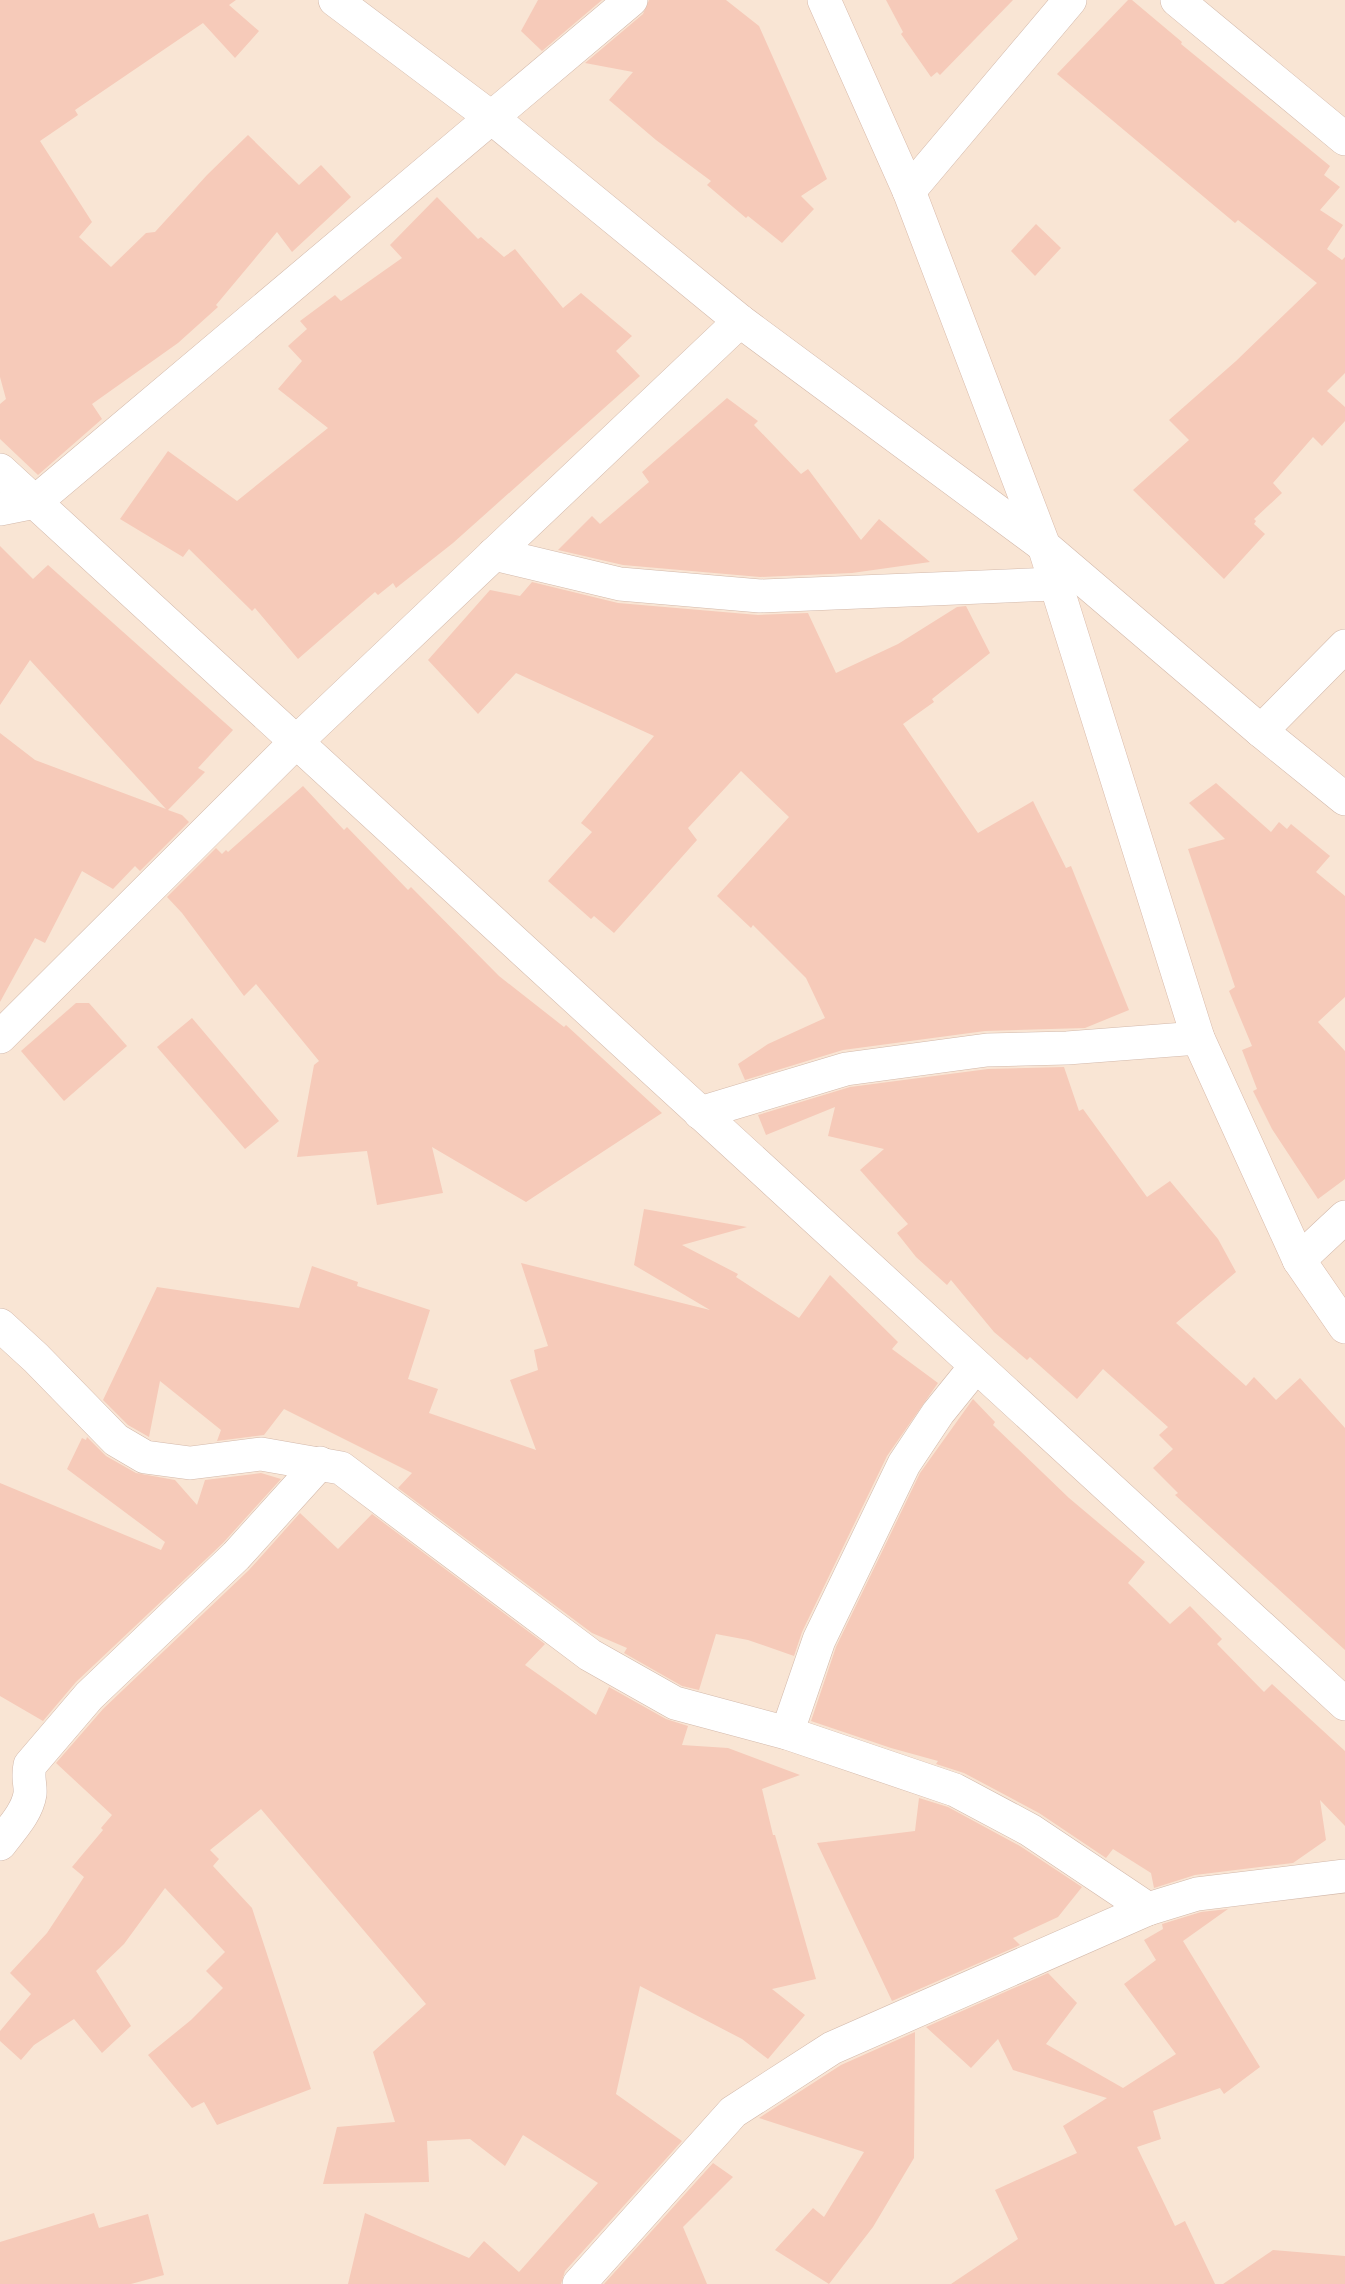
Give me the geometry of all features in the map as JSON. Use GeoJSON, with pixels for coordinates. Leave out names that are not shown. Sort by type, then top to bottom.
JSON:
{"type":"FeatureCollection","features":[{"type":"Feature","properties":{"kind":"street"},"geometry":{"type":"LineString","coordinates":[[335,0],[492,118],[740,321],[1044,546],[1261,731],[1345,799]]}},
{"type":"Feature","properties":{"kind":"street"},"geometry":{"type":"LineString","coordinates":[[1,511],[35,502],[631,0]]}},
{"type":"Feature","properties":{"kind":"street"},"geometry":{"type":"LineString","coordinates":[[824,0],[909,191],[1044,546],[1054,584],[1198,1038],[1299,1260],[1345,1327]]}},
{"type":"Feature","properties":{"kind":"street"},"geometry":{"type":"LineString","coordinates":[[909,191],[1071,0]]}},
{"type":"Feature","properties":{"kind":"street"},"geometry":{"type":"LineString","coordinates":[[1177,0],[1345,139]]}},
{"type":"Feature","properties":{"kind":"street"},"geometry":{"type":"LineString","coordinates":[[0,1037],[295,743],[740,321]]}},
{"type":"Feature","properties":{"kind":"street"},"geometry":{"type":"LineString","coordinates":[[0,470],[1345,1704]]}},
{"type":"Feature","properties":{"kind":"street"},"geometry":{"type":"LineString","coordinates":[[494,554],[620,584],[760,596],[1054,584]]}},
{"type":"Feature","properties":{"kind":"street"},"geometry":{"type":"LineString","coordinates":[[1261,731],[1345,646]]}},
{"type":"Feature","properties":{"kind":"street"},"geometry":{"type":"LineString","coordinates":[[700,1113],[846,1069],[987,1050],[1067,1048],[1198,1038]]}},
{"type":"Feature","properties":{"kind":"street"},"geometry":{"type":"LineString","coordinates":[[1299,1260],[1345,1216]]}},
{"type":"Feature","properties":{"kind":"street"},"geometry":{"type":"LineString","coordinates":[[0,1325],[36,1358],[116,1440],[144,1458],[190,1463],[261,1454],[340,1468],[361,1481],[590,1655],[675,1703],[787,1733],[955,1790],[1030,1830],[1148,1909]]}},
{"type":"Feature","properties":{"kind":"street"},"geometry":{"type":"LineString","coordinates":[[787,1733],[819,1640],[904,1464],[938,1413],[976,1366]]}},
{"type":"Feature","properties":{"kind":"street"},"geometry":{"type":"LineString","coordinates":[[0,1844],[25,1811],[31,1792],[27,1779],[30,1766],[52,1739],[89,1696],[236,1556],[320,1463]]}},
{"type":"Feature","properties":{"kind":"street"},"geometry":{"type":"LineString","coordinates":[[579,2284],[733,2112],[832,2048],[1148,1909],[1197,1894],[1345,1876]]}},
{"type":"Feature","properties":{"kind":"shaded area"},"geometry":{"type":"Polygon","coordinates":[[[0,0],[1345,0],[1345,2284],[0,2284],[0,0]]]}},
{"type":"Feature","properties":{"kind":"building"},"geometry":{"type":"Polygon","coordinates":[[[0,0],[236,0],[229,5],[259,31],[235,58],[203,23],[75,110],[78,115],[40,141],[92,222],[79,237],[111,267],[146,233],[155,232],[207,175],[248,135],[299,185],[321,165],[351,197],[292,252],[277,232],[216,305],[218,307],[178,343],[92,404],[102,419],[38,475],[0,439],[0,404],[6,399],[0,377],[0,0]]]}},
{"type":"Feature","properties":{"kind":"building"},"geometry":{"type":"Polygon","coordinates":[[[538,0],[602,0],[542,51],[521,31],[538,0]]]}},
{"type":"Feature","properties":{"kind":"building"},"geometry":{"type":"Polygon","coordinates":[[[649,0],[726,0],[759,26],[827,179],[801,196],[814,209],[782,243],[748,216],[746,218],[707,185],[711,181],[656,140],[609,100],[633,72],[585,63],[643,14],[649,0]]]}},
{"type":"Feature","properties":{"kind":"building"},"geometry":{"type":"Polygon","coordinates":[[[886,0],[1013,0],[940,75],[937,72],[931,77],[901,34],[903,32],[886,0]]]}},
{"type":"Feature","properties":{"kind":"building"},"geometry":{"type":"Polygon","coordinates":[[[1128,0],[1132,0],[1182,42],[1181,44],[1330,166],[1324,175],[1340,187],[1320,210],[1343,225],[1327,249],[1342,260],[1345,257],[1345,373],[1327,391],[1345,407],[1345,421],[1322,446],[1313,437],[1273,483],[1282,493],[1254,519],[1256,521],[1254,524],[1265,534],[1224,579],[1133,490],[1189,440],[1169,420],[1236,361],[1317,283],[1238,220],[1235,223],[1057,74],[1128,0]]]}},
{"type":"Feature","properties":{"kind":"building"},"geometry":{"type":"Polygon","coordinates":[[[437,197],[478,239],[481,237],[504,257],[515,249],[563,308],[581,293],[632,336],[616,351],[640,376],[453,543],[396,588],[393,583],[378,595],[375,592],[298,659],[255,608],[252,611],[189,549],[183,557],[120,519],[168,451],[237,501],[328,428],[278,389],[302,361],[288,346],[307,329],[300,321],[335,295],[341,301],[402,258],[390,245],[437,197]]]}},
{"type":"Feature","properties":{"kind":"building"},"geometry":{"type":"Polygon","coordinates":[[[1036,224],[1061,248],[1035,276],[1011,251],[1036,224]]]}},
{"type":"Feature","properties":{"kind":"building"},"geometry":{"type":"Polygon","coordinates":[[[727,398],[758,421],[754,425],[801,474],[808,469],[861,540],[879,519],[930,562],[852,573],[760,577],[623,565],[558,550],[592,516],[600,524],[649,482],[642,472],[727,398]]]}},
{"type":"Feature","properties":{"kind":"building"},"geometry":{"type":"Polygon","coordinates":[[[0,546],[33,579],[48,565],[233,730],[198,768],[205,772],[168,810],[182,815],[189,822],[140,871],[135,866],[113,889],[82,871],[45,943],[35,938],[0,1002],[0,733],[35,760],[166,809],[30,660],[0,705],[0,546]]]}},
{"type":"Feature","properties":{"kind":"building"},"geometry":{"type":"Polygon","coordinates":[[[532,582],[618,603],[758,615],[808,613],[836,673],[898,644],[957,607],[966,606],[990,653],[932,699],[934,702],[903,724],[978,833],[1033,801],[1066,868],[1071,866],[1129,1010],[1085,1028],[985,1031],[843,1050],[745,1080],[738,1064],[768,1044],[825,1018],[806,978],[753,925],[751,928],[717,896],[789,817],[741,771],[688,828],[697,840],[614,933],[594,916],[591,919],[548,881],[592,832],[581,823],[654,736],[516,673],[478,714],[428,660],[490,590],[520,596],[532,582]]]}},
{"type":"Feature","properties":{"kind":"building"},"geometry":{"type":"Polygon","coordinates":[[[1216,783],[1271,832],[1279,822],[1287,829],[1291,824],[1330,856],[1316,872],[1345,896],[1345,997],[1318,1022],[1345,1051],[1345,1179],[1318,1199],[1272,1129],[1253,1091],[1257,1089],[1242,1050],[1252,1046],[1229,991],[1235,987],[1188,849],[1225,839],[1189,803],[1216,783]]]}},
{"type":"Feature","properties":{"kind":"building"},"geometry":{"type":"Polygon","coordinates":[[[303,786],[344,830],[347,827],[408,890],[411,887],[499,976],[564,1027],[566,1025],[662,1113],[526,1202],[432,1147],[443,1193],[377,1205],[367,1151],[297,1157],[314,1065],[319,1061],[256,984],[244,996],[182,913],[167,897],[216,848],[222,854],[226,850],[228,852],[303,786]]]}},
{"type":"Feature","properties":{"kind":"building"},"geometry":{"type":"Polygon","coordinates":[[[76,1003],[89,1003],[127,1046],[64,1101],[21,1051],[76,1003]]]}},
{"type":"Feature","properties":{"kind":"building"},"geometry":{"type":"Polygon","coordinates":[[[192,1018],[279,1121],[245,1149],[157,1047],[192,1018]]]}},
{"type":"Feature","properties":{"kind":"building"},"geometry":{"type":"Polygon","coordinates":[[[1064,1067],[1079,1111],[1083,1109],[1147,1197],[1170,1181],[1218,1239],[1236,1272],[1176,1323],[1246,1386],[1254,1377],[1276,1400],[1300,1378],[1345,1428],[1345,1650],[1175,1495],[1178,1493],[1153,1468],[1173,1449],[1159,1435],[1168,1427],[1103,1369],[1077,1399],[1030,1357],[1027,1360],[994,1332],[951,1280],[947,1285],[916,1257],[897,1233],[908,1224],[860,1170],[884,1149],[828,1136],[835,1107],[766,1135],[758,1115],[850,1087],[988,1069],[1064,1067]]]}},
{"type":"Feature","properties":{"kind":"building"},"geometry":{"type":"Polygon","coordinates":[[[644,1209],[747,1227],[682,1245],[738,1274],[736,1277],[799,1318],[830,1275],[898,1342],[892,1349],[938,1383],[887,1456],[802,1632],[794,1656],[748,1640],[716,1634],[699,1690],[682,1686],[624,1653],[627,1648],[592,1633],[398,1488],[412,1473],[284,1409],[264,1435],[217,1441],[221,1430],[160,1381],[149,1437],[128,1425],[103,1400],[157,1287],[299,1308],[312,1266],[358,1282],[357,1286],[430,1310],[408,1379],[438,1389],[429,1413],[536,1450],[510,1380],[538,1370],[534,1350],[548,1346],[521,1263],[710,1310],[634,1265],[644,1209]]]}},
{"type":"Feature","properties":{"kind":"building"},"geometry":{"type":"Polygon","coordinates":[[[973,1399],[995,1422],[993,1425],[1069,1498],[1145,1562],[1128,1583],[1170,1624],[1190,1606],[1222,1639],[1217,1644],[1264,1692],[1272,1684],[1345,1751],[1345,1826],[1320,1800],[1326,1840],[1293,1863],[1195,1875],[1154,1888],[1151,1873],[1113,1849],[1106,1858],[1039,1813],[964,1773],[936,1764],[938,1761],[811,1721],[836,1647],[920,1473],[973,1399]]]}},
{"type":"Feature","properties":{"kind":"building"},"geometry":{"type":"Polygon","coordinates":[[[87,1437],[106,1456],[136,1473],[175,1480],[197,1505],[205,1480],[261,1473],[281,1479],[223,1543],[76,1682],[43,1721],[0,1696],[0,1483],[161,1550],[165,1542],[67,1469],[82,1438],[86,1440],[87,1437]]]}},
{"type":"Feature","properties":{"kind":"building"},"geometry":{"type":"Polygon","coordinates":[[[300,1513],[338,1549],[372,1514],[545,1644],[525,1665],[596,1715],[609,1687],[666,1719],[688,1726],[682,1745],[728,1748],[800,1775],[762,1789],[773,1835],[775,1835],[816,1979],[772,1989],[805,2015],[768,2059],[742,2039],[640,1986],[616,2094],[682,2141],[565,2271],[561,2284],[348,2284],[365,2213],[469,2258],[484,2241],[519,2272],[598,2183],[523,2135],[505,2166],[470,2139],[427,2141],[429,2182],[323,2184],[337,2127],[395,2122],[373,2052],[426,2004],[261,1809],[210,1850],[219,1859],[213,1866],[252,1908],[311,2089],[217,2125],[204,2102],[192,2108],[148,2055],[191,2020],[223,1988],[206,1971],[225,1952],[165,1888],[124,1944],[96,1971],[131,2026],[102,2053],[74,2019],[34,2045],[21,2060],[0,2041],[0,2031],[31,1994],[10,1973],[47,1933],[84,1877],[72,1867],[103,1830],[101,1828],[112,1815],[56,1763],[103,1709],[249,1570],[300,1513]]]}},
{"type":"Feature","properties":{"kind":"building"},"geometry":{"type":"Polygon","coordinates":[[[919,1798],[948,1807],[1020,1846],[1082,1887],[1058,1917],[1013,1938],[1020,1945],[892,2001],[817,1843],[915,1831],[919,1798]]]}},
{"type":"Feature","properties":{"kind":"building"},"geometry":{"type":"Polygon","coordinates":[[[1228,1909],[1183,1941],[1260,2067],[1224,2094],[1220,2088],[1153,2111],[1161,2139],[1137,2147],[1175,2226],[1185,2221],[1215,2284],[951,2284],[1018,2239],[995,2190],[1077,2153],[1063,2126],[1107,2098],[1013,2070],[998,2039],[971,2068],[926,2027],[1048,1973],[1077,2003],[1046,2044],[1123,2088],[1176,2054],[1124,1984],[1156,1960],[1144,1940],[1163,1929],[1162,1924],[1201,1912],[1228,1909]]]}},
{"type":"Feature","properties":{"kind":"building"},"geometry":{"type":"Polygon","coordinates":[[[915,2032],[914,2158],[873,2227],[829,2284],[775,2250],[813,2208],[824,2217],[864,2152],[759,2118],[841,2065],[915,2032]]]}},
{"type":"Feature","properties":{"kind":"building"},"geometry":{"type":"Polygon","coordinates":[[[713,2163],[733,2177],[683,2227],[707,2284],[604,2284],[713,2163]]]}},
{"type":"Feature","properties":{"kind":"building"},"geometry":{"type":"Polygon","coordinates":[[[94,2213],[99,2228],[148,2214],[164,2275],[131,2284],[0,2284],[0,2242],[94,2213]]]}},
{"type":"Feature","properties":{"kind":"building"},"geometry":{"type":"Polygon","coordinates":[[[1273,2250],[1345,2256],[1345,2284],[1223,2284],[1273,2250]]]}}]}
